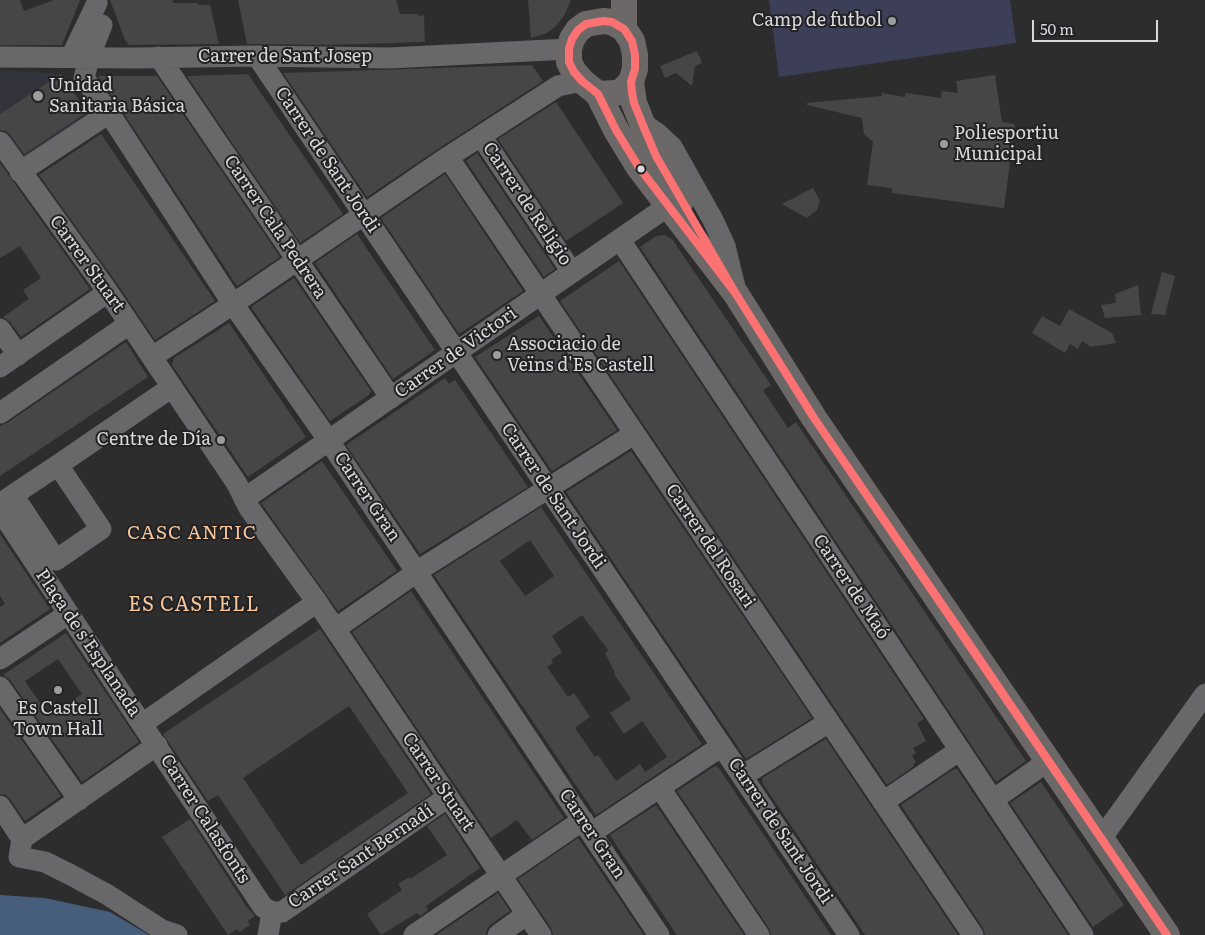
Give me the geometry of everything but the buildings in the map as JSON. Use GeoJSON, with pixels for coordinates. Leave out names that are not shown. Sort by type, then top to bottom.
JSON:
{"type":"FeatureCollection","features":[{"type":"Feature","properties":{"kind":"main road"},"geometry":{"type":"LineString","coordinates":[[624,0],[624,29]]}},
{"type":"Feature","properties":{"kind":"main road"},"geometry":{"type":"LineString","coordinates":[[736,294],[638,166],[590,88],[574,72],[569,62],[569,49],[572,39],[588,12],[603,21],[612,22],[624,29],[632,41],[635,48],[635,69],[631,82],[634,103],[642,123],[656,156],[736,294],[814,418],[1167,935]]}},
{"type":"Feature","properties":{"kind":"main road"},"geometry":{"type":"LineString","coordinates":[[590,88],[616,93],[622,91],[631,82]]}},
{"type":"Feature","properties":{"kind":"street"},"geometry":{"type":"LineString","coordinates":[[96,2],[110,57]]}},
{"type":"Feature","properties":{"kind":"street","name":"Carrer Gran"},"geometry":{"type":"LineString","coordinates":[[96,2],[80,58],[84,78],[109,113],[233,304],[329,441],[659,935]]}},
{"type":"Feature","properties":{"kind":"street"},"geometry":{"type":"LineString","coordinates":[[80,58],[102,25]]}},
{"type":"Feature","properties":{"kind":"street","name":"Carrer de Sant Josep"},"geometry":{"type":"LineString","coordinates":[[0,57],[137,58],[257,56],[389,58],[569,49]]}},
{"type":"Feature","properties":{"kind":"street","name":"Carrer de Sant Jordi"},"geometry":{"type":"LineString","coordinates":[[257,56],[849,935]]}},
{"type":"Feature","properties":{"kind":"street","name":"Carrer Cala Pedrera"},"geometry":{"type":"LineString","coordinates":[[159,57],[391,398]]}},
{"type":"Feature","properties":{"kind":"street"},"geometry":{"type":"LineString","coordinates":[[152,358],[448,157],[558,86],[590,88]]}},
{"type":"Feature","properties":{"kind":"street"},"geometry":{"type":"LineString","coordinates":[[20,172],[109,113]]}},
{"type":"Feature","properties":{"kind":"street","name":"Carrer de Religio"},"geometry":{"type":"LineString","coordinates":[[480,136],[572,272]]}},
{"type":"Feature","properties":{"kind":"street","name":"Carrer Stuart"},"geometry":{"type":"LineString","coordinates":[[0,142],[108,292],[172,387]]}},
{"type":"Feature","properties":{"kind":"street","name":"Carrer del Rosari"},"geometry":{"type":"LineString","coordinates":[[448,157],[973,935]]}},
{"type":"Feature","properties":{"kind":"street","name":"Carrer de Victori"},"geometry":{"type":"LineString","coordinates":[[244,499],[668,206]]}},
{"type":"Feature","properties":{"kind":"street","name":"Carrer de Maó"},"geometry":{"type":"LineString","coordinates":[[620,240],[1083,935]]}},
{"type":"Feature","properties":{"kind":"street"},"geometry":{"type":"LineString","coordinates":[[0,367],[108,292]]}},
{"type":"Feature","properties":{"kind":"street"},"geometry":{"type":"LineString","coordinates":[[0,413],[129,324]]}},
{"type":"Feature","properties":{"kind":"street"},"geometry":{"type":"LineString","coordinates":[[0,329],[18,355]]}},
{"type":"Feature","properties":{"kind":"street"},"geometry":{"type":"LineString","coordinates":[[4,503],[172,387],[237,484],[249,508],[335,629],[417,572],[634,434]]}},
{"type":"Feature","properties":{"kind":"street","name":"Plaça de s'Esplanada"},"geometry":{"type":"LineString","coordinates":[[4,503],[56,560],[101,529],[58,465]]}},
{"type":"Feature","properties":{"kind":"street","name":"Plaça de s'Esplanada"},"geometry":{"type":"LineString","coordinates":[[4,503],[68,614],[142,724],[317,602]]}},
{"type":"Feature","properties":{"kind":"street"},"geometry":{"type":"LineString","coordinates":[[0,659],[68,614]]}},
{"type":"Feature","properties":{"kind":"street","name":"Carrer Stuart"},"geometry":{"type":"LineString","coordinates":[[335,629],[541,935]]}},
{"type":"Feature","properties":{"kind":"street"},"geometry":{"type":"LineString","coordinates":[[0,687],[79,800]]}},
{"type":"Feature","properties":{"kind":"street"},"geometry":{"type":"LineString","coordinates":[[1101,839],[1205,694]]}},
{"type":"Feature","properties":{"kind":"street"},"geometry":{"type":"LineString","coordinates":[[742,776],[829,722]]}},
{"type":"Feature","properties":{"kind":"street","name":"Carrer Calasfonts"},"geometry":{"type":"LineString","coordinates":[[142,724],[263,907],[272,912]]}},
{"type":"Feature","properties":{"kind":"street"},"geometry":{"type":"LineString","coordinates":[[14,852],[79,800],[157,745]]}},
{"type":"Feature","properties":{"kind":"street"},"geometry":{"type":"LineString","coordinates":[[414,935],[501,876],[660,788],[722,746]]}},
{"type":"Feature","properties":{"kind":"street"},"geometry":{"type":"LineString","coordinates":[[883,802],[960,750]]}},
{"type":"Feature","properties":{"kind":"street"},"geometry":{"type":"LineString","coordinates":[[993,800],[1048,761]]}},
{"type":"Feature","properties":{"kind":"street"},"geometry":{"type":"LineString","coordinates":[[660,788],[759,935]]}},
{"type":"Feature","properties":{"kind":"street","name":"Carrer Sant Bernadí"},"geometry":{"type":"LineString","coordinates":[[272,912],[282,912],[448,798]]}},
{"type":"Feature","properties":{"kind":"street"},"geometry":{"type":"LineString","coordinates":[[0,806],[14,852]]}},
{"type":"Feature","properties":{"kind":"street"},"geometry":{"type":"LineString","coordinates":[[14,852],[45,862],[71,875],[108,895],[162,930],[177,935]]}},
{"type":"Feature","properties":{"kind":"street"},"geometry":{"type":"LineString","coordinates":[[268,935],[272,912]]}},
{"type":"Feature","properties":{"kind":"street"},"geometry":{"type":"LineString","coordinates":[[498,935],[527,914]]}},
{"type":"Feature","properties":{"kind":"shaded area","name":"Camp de futbol"},"geometry":{"type":"Polygon","coordinates":[[[769,0],[1010,0],[1016,43],[779,77],[769,0]]]}},
{"type":"Feature","properties":{"kind":"shaded area","name":"Unidad Sanitaria Básica"},"geometry":{"type":"Polygon","coordinates":[[[0,70],[61,74],[92,119],[26,162],[0,124],[0,70]]]}},
{"type":"Feature","properties":{"kind":"shaded area"},"geometry":{"type":"Polygon","coordinates":[[[0,895],[45,898],[110,912],[149,935],[0,935],[0,895]]]}},
{"type":"Feature","properties":{"kind":"transit line"},"geometry":{"type":"LineString","coordinates":[[603,21],[612,22],[624,29],[632,41],[635,55],[635,69],[631,82],[632,92],[642,123],[656,156],[736,294],[638,166],[616,130],[598,94],[582,81],[574,72],[569,62],[569,49],[572,39],[578,30],[586,24],[603,21]]}},
{"type":"Feature","properties":{"kind":"transit line"},"geometry":{"type":"LineString","coordinates":[[736,294],[814,418]]}},
{"type":"Feature","properties":{"kind":"transit line"},"geometry":{"type":"LineString","coordinates":[[736,294],[814,418]]}},
{"type":"Feature","properties":{"kind":"transit line"},"geometry":{"type":"LineString","coordinates":[[814,418],[972,648],[1167,935],[814,418]]}},
{"type":"Feature","properties":{"kind":"place","name":"Camp de futbol"},"geometry":{"type":"Point","coordinates":[892,21]}},
{"type":"Feature","properties":{"kind":"place","name":"Unidad Sanitaria Básica"},"geometry":{"type":"Point","coordinates":[38,96]}},
{"type":"Feature","properties":{"kind":"place","name":"Poliesportiu Municipal"},"geometry":{"type":"Point","coordinates":[944,144]}},
{"type":"Feature","properties":{"kind":"place","name":"Associacio de Veïns d'Es Castell"},"geometry":{"type":"Point","coordinates":[497,355]}},
{"type":"Feature","properties":{"kind":"place","name":"Centre de Día"},"geometry":{"type":"Point","coordinates":[221,440]}},
{"type":"Feature","properties":{"kind":"place","name":"Es Castell Town Hall"},"geometry":{"type":"Point","coordinates":[58,690]}},
{"type":"Feature","properties":{"kind":"district","name":"CASC ANTIC"},"geometry":{"type":"Point","coordinates":[192,533]}},
{"type":"Feature","properties":{"kind":"district","name":"ES CASTELL"},"geometry":{"type":"Point","coordinates":[194,605]}}]}
